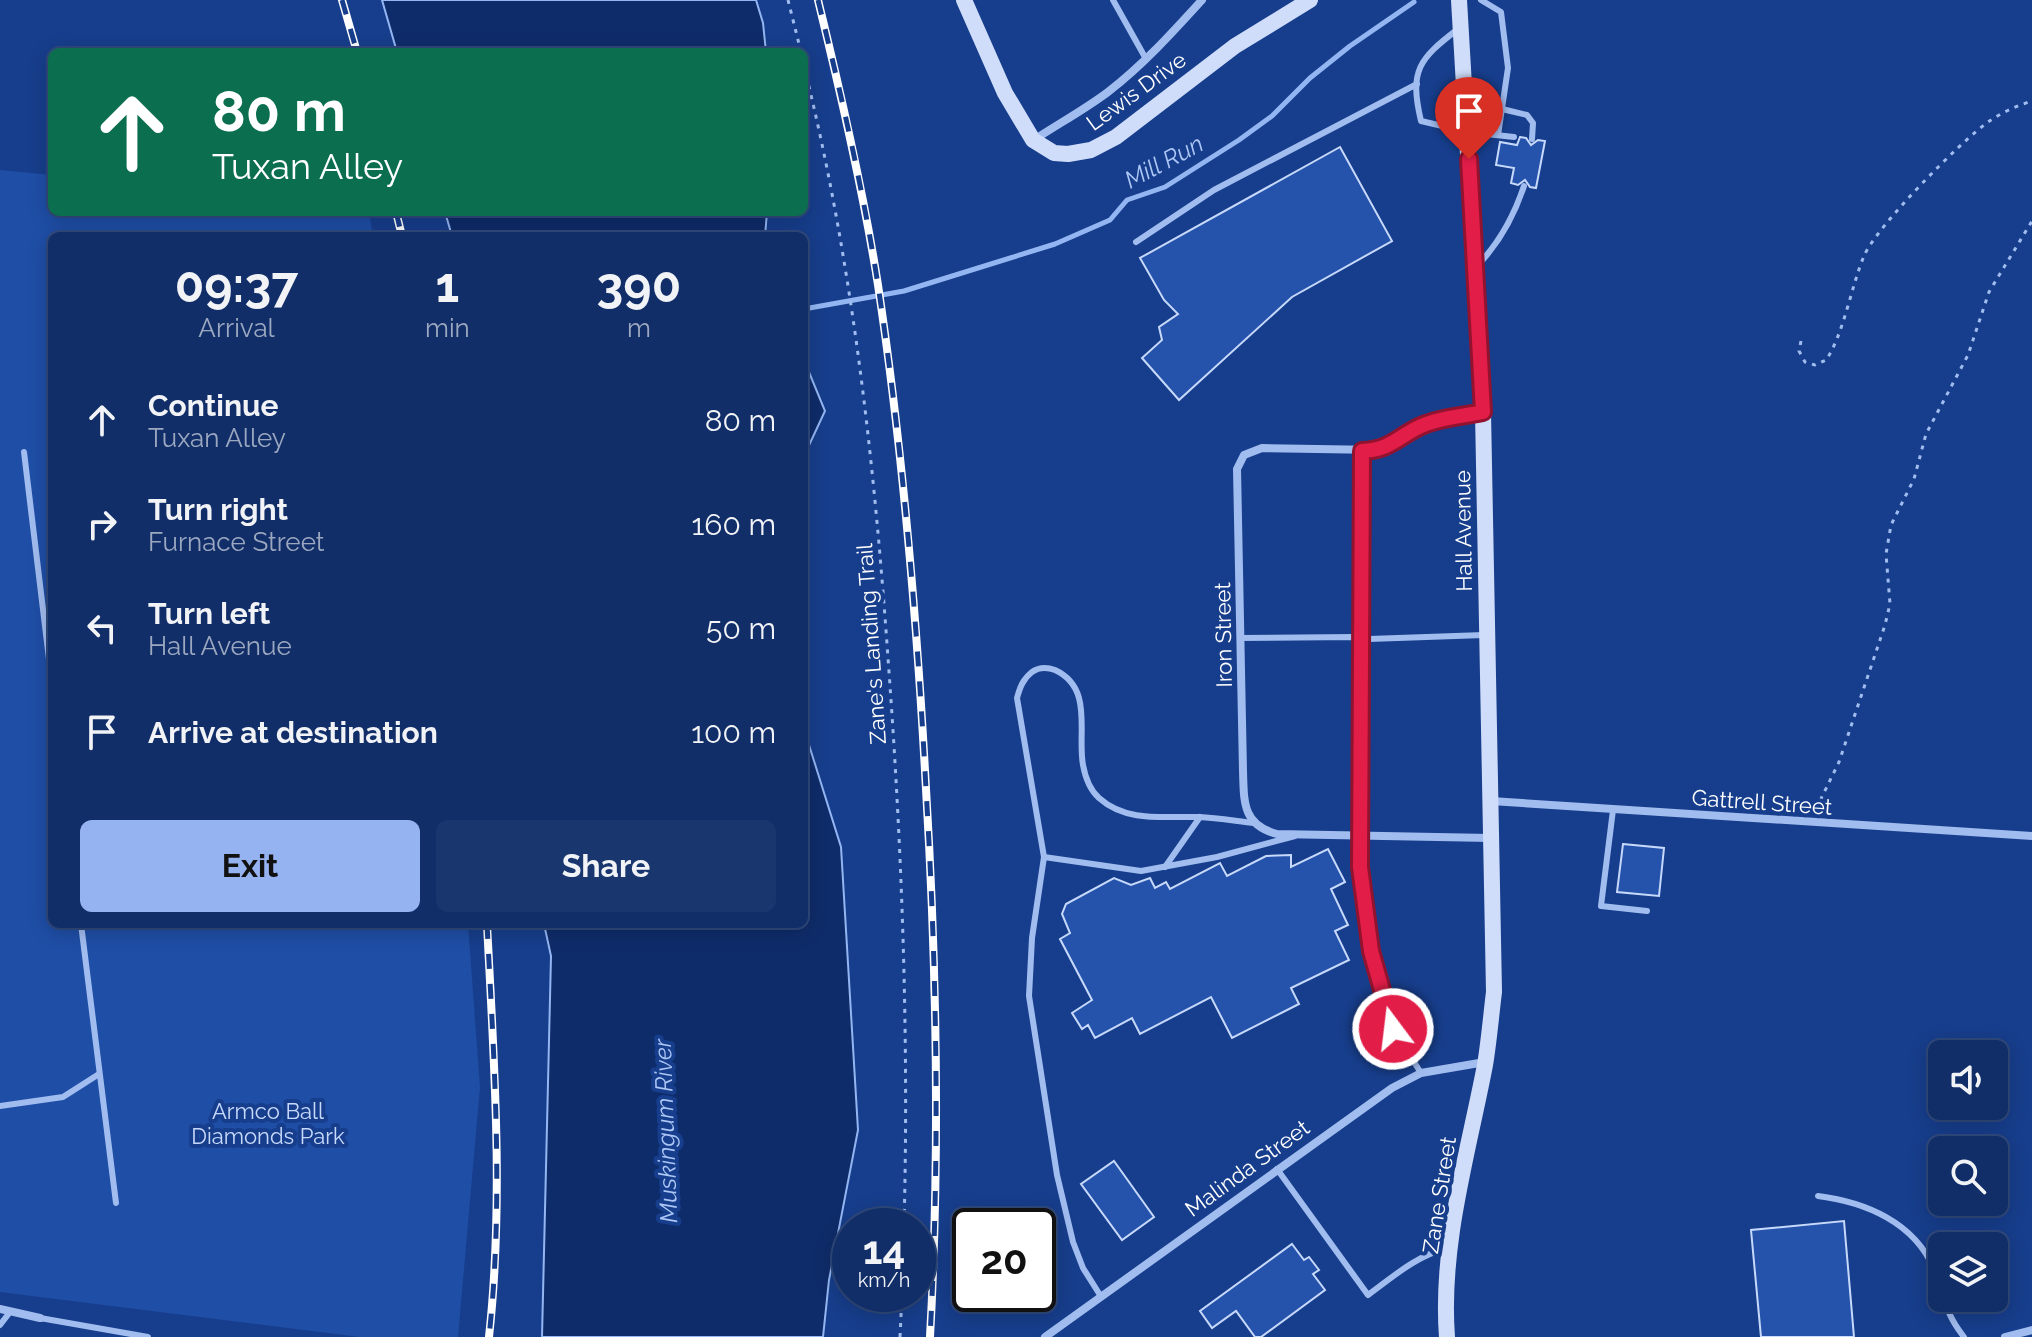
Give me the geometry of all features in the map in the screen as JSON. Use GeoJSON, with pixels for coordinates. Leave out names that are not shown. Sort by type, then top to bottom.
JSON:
{"type":"FeatureCollection","features":[{"type":"Feature","properties":{"kind":"main road"},"geometry":{"type":"LineString","coordinates":[[964,0],[1005,93],[1033,140]]}},
{"type":"Feature","properties":{"kind":"main road","name":"Lewis Drive"},"geometry":{"type":"LineString","coordinates":[[1033,140],[1054,153],[1091,150],[1116,137],[1235,46],[1310,0]]}},
{"type":"Feature","properties":{"kind":"main road","name":"Hall Avenue"},"geometry":{"type":"LineString","coordinates":[[1459,0],[1483,412],[1494,992],[1485,1062]]}},
{"type":"Feature","properties":{"kind":"main road","name":"Zane Street"},"geometry":{"type":"LineString","coordinates":[[1447,1337],[1450,1248],[1485,1062]]}},
{"type":"Feature","properties":{"kind":"street"},"geometry":{"type":"LineString","coordinates":[[1033,140],[1094,102],[1146,59],[1202,0]]}},
{"type":"Feature","properties":{"kind":"street"},"geometry":{"type":"LineString","coordinates":[[1362,451],[1379,450],[1391,445],[1424,424],[1483,412]]}},
{"type":"Feature","properties":{"kind":"street","name":"Iron Street"},"geometry":{"type":"LineString","coordinates":[[1255,823],[1244,802],[1243,787],[1237,469],[1244,455],[1262,448],[1362,451]]}},
{"type":"Feature","properties":{"kind":"street","name":"Gattrell Street"},"geometry":{"type":"LineString","coordinates":[[1491,801],[2032,836]]}},
{"type":"Feature","properties":{"kind":"street"},"geometry":{"type":"LineString","coordinates":[[1255,823],[1265,831],[1298,835],[1491,838]]}},
{"type":"Feature","properties":{"kind":"street","name":"Malinda Street"},"geometry":{"type":"LineString","coordinates":[[1045,1337],[1370,1103],[1421,1073],[1485,1062]]}},
{"type":"Feature","properties":{"kind":"street"},"geometry":{"type":"LineString","coordinates":[[0,1309],[40,1318]]}},
{"type":"Feature","properties":{"kind":"street"},"geometry":{"type":"LineString","coordinates":[[2005,1337],[2032,1330]]}},
{"type":"Feature","properties":{"kind":"lane"},"geometry":{"type":"LineString","coordinates":[[1113,0],[1146,59]]}},
{"type":"Feature","properties":{"kind":"lane"},"geometry":{"type":"LineString","coordinates":[[1481,0],[1501,12],[1508,68],[1498,135]]}},
{"type":"Feature","properties":{"kind":"lane"},"geometry":{"type":"LineString","coordinates":[[1461,27],[1425,57],[1417,70],[1417,104],[1421,121],[1468,132],[1514,137]]}},
{"type":"Feature","properties":{"kind":"lane"},"geometry":{"type":"LineString","coordinates":[[1136,242],[1214,190],[1417,84]]}},
{"type":"Feature","properties":{"kind":"lane"},"geometry":{"type":"LineString","coordinates":[[1502,109],[1514,109],[1527,115],[1533,123],[1532,139]]}},
{"type":"Feature","properties":{"kind":"lane"},"geometry":{"type":"LineString","coordinates":[[1475,267],[1503,234],[1524,186]]}},
{"type":"Feature","properties":{"kind":"lane"},"geometry":{"type":"LineString","coordinates":[[1362,451],[1360,867],[1371,951],[1393,1029],[1421,1073]]}},
{"type":"Feature","properties":{"kind":"lane"},"geometry":{"type":"LineString","coordinates":[[24,452],[48,651]]}},
{"type":"Feature","properties":{"kind":"lane"},"geometry":{"type":"LineString","coordinates":[[1241,638],[1488,635]]}},
{"type":"Feature","properties":{"kind":"lane"},"geometry":{"type":"LineString","coordinates":[[1100,1295],[1083,1268],[1073,1242],[1057,1175],[1029,996],[1032,938],[1044,857],[1017,698],[1020,686],[1036,669],[1046,667],[1067,678],[1081,705],[1082,762],[1090,786],[1098,797],[1123,812],[1138,816],[1200,817],[1255,823]]}},
{"type":"Feature","properties":{"kind":"lane"},"geometry":{"type":"LineString","coordinates":[[1613,810],[1601,906],[1647,911]]}},
{"type":"Feature","properties":{"kind":"lane"},"geometry":{"type":"LineString","coordinates":[[1165,867],[1200,817]]}},
{"type":"Feature","properties":{"kind":"lane"},"geometry":{"type":"LineString","coordinates":[[1044,857],[1141,871],[1217,857],[1298,835]]}},
{"type":"Feature","properties":{"kind":"lane"},"geometry":{"type":"LineString","coordinates":[[81,928],[116,1203]]}},
{"type":"Feature","properties":{"kind":"lane"},"geometry":{"type":"LineString","coordinates":[[0,1106],[63,1097],[99,1074]]}},
{"type":"Feature","properties":{"kind":"lane"},"geometry":{"type":"LineString","coordinates":[[1277,1169],[1368,1295],[1427,1253],[1450,1248]]}},
{"type":"Feature","properties":{"kind":"lane"},"geometry":{"type":"LineString","coordinates":[[1818,1196],[1862,1206],[1900,1226],[1926,1255],[1951,1320],[1964,1337]]}},
{"type":"Feature","properties":{"kind":"lane"},"geometry":{"type":"LineString","coordinates":[[0,1325],[10,1312]]}},
{"type":"Feature","properties":{"kind":"lane"},"geometry":{"type":"LineString","coordinates":[[40,1318],[148,1337]]}},
{"type":"Feature","properties":{"kind":"path"},"geometry":{"type":"LineString","coordinates":[[788,0],[800,48]]}},
{"type":"Feature","properties":{"kind":"path","name":"Zane's Landing Trail"},"geometry":{"type":"LineString","coordinates":[[808,86],[849,288],[882,574],[895,752],[905,1020],[904,1208]]}},
{"type":"Feature","properties":{"kind":"path"},"geometry":{"type":"LineString","coordinates":[[1801,341],[1799,351],[1805,362],[1815,365],[1826,360],[1864,255],[1888,223],[1970,136],[1990,120],[2032,101]]}},
{"type":"Feature","properties":{"kind":"path"},"geometry":{"type":"LineString","coordinates":[[1807,823],[1825,796],[1839,762],[1885,625],[1890,604],[1886,554],[1891,525],[1914,479],[1926,434],[1968,355],[1989,292],[2032,221]]}},
{"type":"Feature","properties":{"kind":"path"},"geometry":{"type":"LineString","coordinates":[[900,1337],[901,1312]]}},
{"type":"Feature","properties":{"kind":"green space","name":"Armco Ball Diamonds Park"},"geometry":{"type":"Polygon","coordinates":[[[0,170],[48,175],[48,216],[370,216],[372,232],[48,232],[48,928],[468,928],[480,1087],[458,1337],[360,1337],[0,1292],[0,170]]]}},
{"type":"Feature","properties":{"kind":"water"},"geometry":{"type":"Polygon","coordinates":[[[382,0],[756,0],[766,48],[396,48],[382,0]]]}},
{"type":"Feature","properties":{"kind":"water"},"geometry":{"type":"Polygon","coordinates":[[[446,216],[767,216],[765,232],[451,232],[446,216]]]}},
{"type":"Feature","properties":{"kind":"water"},"geometry":{"type":"Polygon","coordinates":[[[808,370],[825,411],[808,447],[808,370]]]}},
{"type":"Feature","properties":{"kind":"water","name":"Muskingum River"},"geometry":{"type":"Polygon","coordinates":[[[808,742],[841,847],[858,1130],[843,1208],[832,1208],[832,1264],[823,1337],[542,1337],[551,956],[545,928],[808,928],[808,742]]]}},
{"type":"Feature","properties":{"kind":"building"},"geometry":{"type":"Polygon","coordinates":[[[1520,137],[1526,138],[1531,145],[1538,140],[1545,141],[1536,188],[1530,187],[1525,180],[1518,185],[1511,183],[1514,168],[1496,165],[1500,142],[1517,145],[1520,137]]]}},
{"type":"Feature","properties":{"kind":"building"},"geometry":{"type":"Polygon","coordinates":[[[1340,147],[1392,241],[1292,297],[1179,400],[1142,358],[1162,340],[1159,327],[1178,314],[1164,300],[1140,258],[1340,147]]]}},
{"type":"Feature","properties":{"kind":"building"},"geometry":{"type":"Polygon","coordinates":[[[1623,844],[1664,848],[1659,896],[1617,892],[1623,844]]]}},
{"type":"Feature","properties":{"kind":"building"},"geometry":{"type":"Polygon","coordinates":[[[1328,849],[1345,882],[1331,889],[1348,925],[1335,931],[1349,960],[1291,988],[1299,1004],[1232,1038],[1211,997],[1140,1034],[1132,1018],[1095,1038],[1088,1025],[1082,1029],[1072,1013],[1092,1000],[1060,939],[1070,933],[1062,914],[1066,904],[1114,878],[1131,885],[1150,878],[1155,888],[1166,882],[1170,889],[1220,863],[1227,876],[1266,856],[1291,855],[1291,867],[1328,849]]]}},
{"type":"Feature","properties":{"kind":"building"},"geometry":{"type":"Polygon","coordinates":[[[1114,1161],[1154,1217],[1122,1240],[1081,1184],[1114,1161]]]}},
{"type":"Feature","properties":{"kind":"building"},"geometry":{"type":"Polygon","coordinates":[[[1844,1221],[1854,1337],[1761,1337],[1751,1230],[1844,1221]]]}},
{"type":"Feature","properties":{"kind":"building"},"geometry":{"type":"Polygon","coordinates":[[[1292,1244],[1304,1260],[1309,1257],[1319,1270],[1313,1274],[1325,1290],[1261,1337],[1255,1337],[1236,1311],[1212,1328],[1200,1311],[1292,1244]]]}},
{"type":"Feature","properties":{"kind":"waterway","name":"Mill Run"},"geometry":{"type":"LineString","coordinates":[[808,308],[904,291],[1055,244],[1110,220],[1127,200],[1165,187],[1239,140],[1272,116],[1310,78],[1350,46],[1414,2]]}},
{"type":"Feature","properties":{"kind":"railway"},"geometry":{"type":"LineString","coordinates":[[342,0],[356,48]]}},
{"type":"Feature","properties":{"kind":"railway"},"geometry":{"type":"LineString","coordinates":[[818,0],[866,213],[878,285],[895,411],[913,600],[930,858],[935,995],[936,1132],[930,1337]]}},
{"type":"Feature","properties":{"kind":"railway"},"geometry":{"type":"LineString","coordinates":[[397,216],[401,232]]}},
{"type":"Feature","properties":{"kind":"railway"},"geometry":{"type":"LineString","coordinates":[[487,928],[497,1182],[489,1337]]}},
{"type":"Feature","properties":{"kind":"route"},"geometry":{"type":"LineString","coordinates":[[1393,1029],[1371,951],[1360,867],[1362,451],[1379,450],[1391,445],[1424,424],[1483,412],[1469,159]]}}]}
